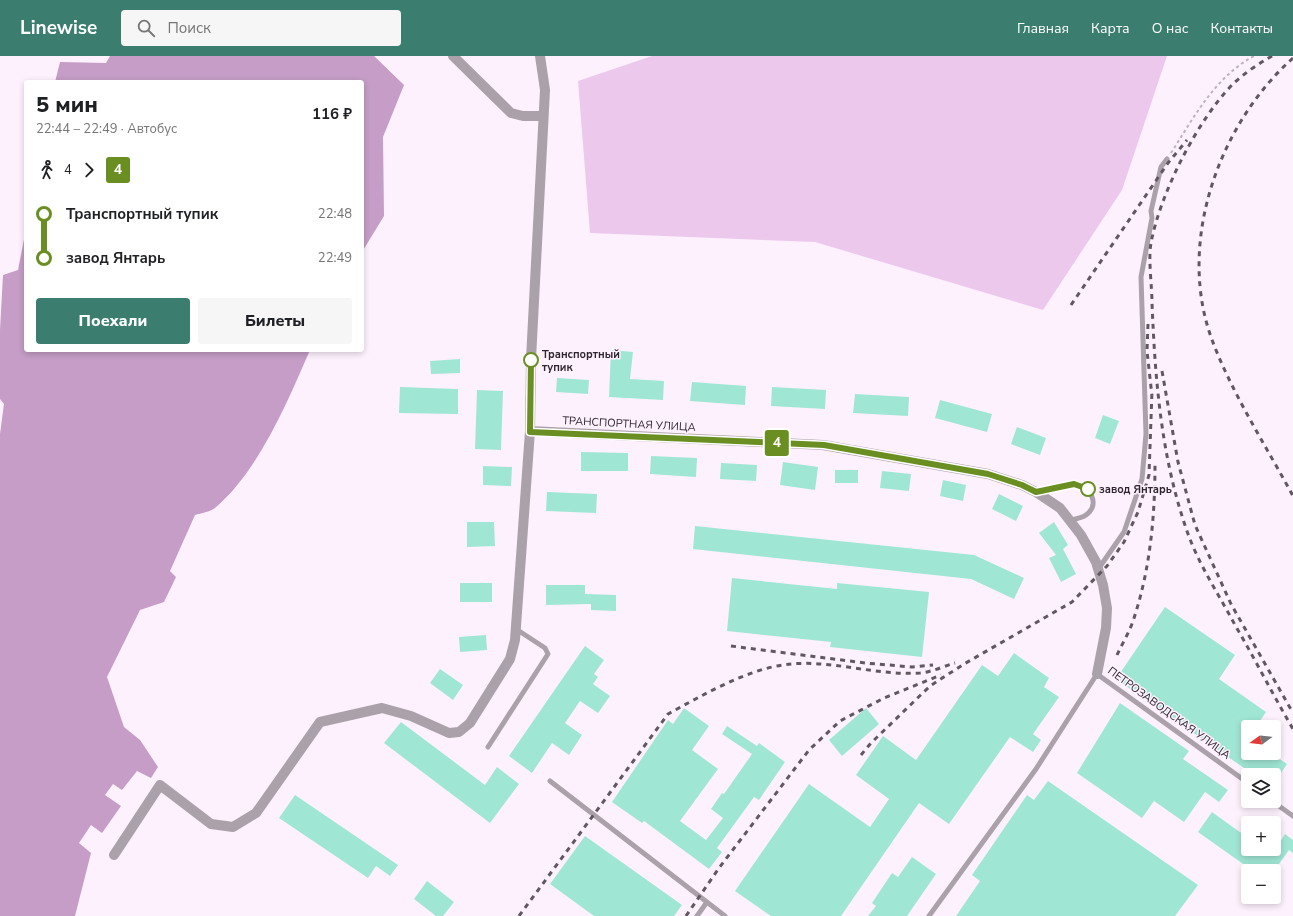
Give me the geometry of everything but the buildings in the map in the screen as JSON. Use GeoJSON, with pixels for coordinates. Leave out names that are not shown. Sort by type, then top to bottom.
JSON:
{"type":"FeatureCollection","features":[{"type":"Feature","properties":{"kind":"street"},"geometry":{"type":"LineString","coordinates":[[453,56],[511,113],[523,116],[543,116]]}},
{"type":"Feature","properties":{"kind":"street"},"geometry":{"type":"LineString","coordinates":[[114,855],[160,785],[211,824],[233,827],[256,814],[320,722],[382,708],[411,716],[449,733],[459,732],[470,723],[510,659],[516,629],[530,432],[531,359],[545,90],[540,56]]}},
{"type":"Feature","properties":{"kind":"street","name":"ТРАНСПОРТНАЯ УЛИЦА"},"geometry":{"type":"LineString","coordinates":[[530,432],[824,445],[988,474],[1022,485],[1036,492],[1060,508],[1071,520]]}},
{"type":"Feature","properties":{"kind":"street"},"geometry":{"type":"LineString","coordinates":[[1071,520],[1089,549],[1098,569],[1103,585],[1107,608],[1106,628],[1097,674]]}},
{"type":"Feature","properties":{"kind":"lane"},"geometry":{"type":"LineString","coordinates":[[1098,569],[1124,532],[1142,479],[1146,434],[1141,277],[1152,218],[1151,211],[1161,167],[1167,158]]}},
{"type":"Feature","properties":{"kind":"lane"},"geometry":{"type":"LineString","coordinates":[[1036,492],[1074,484],[1088,489],[1092,495],[1093,503],[1091,509],[1087,515],[1071,520]]}},
{"type":"Feature","properties":{"kind":"lane"},"geometry":{"type":"LineString","coordinates":[[488,747],[548,654],[545,648],[516,629]]}},
{"type":"Feature","properties":{"kind":"lane"},"geometry":{"type":"LineString","coordinates":[[929,916],[1036,769],[1097,674]]}},
{"type":"Feature","properties":{"kind":"lane","name":"ПЕТРОЗАВОДСКАЯ УЛИЦА"},"geometry":{"type":"LineString","coordinates":[[1097,674],[1241,778]]}},
{"type":"Feature","properties":{"kind":"lane"},"geometry":{"type":"LineString","coordinates":[[550,781],[725,916]]}},
{"type":"Feature","properties":{"kind":"lane"},"geometry":{"type":"LineString","coordinates":[[1281,807],[1293,816]]}},
{"type":"Feature","properties":{"kind":"lane"},"geometry":{"type":"LineString","coordinates":[[697,916],[707,902]]}},
{"type":"Feature","properties":{"kind":"path"},"geometry":{"type":"LineString","coordinates":[[1167,158],[1204,102],[1219,84],[1236,68],[1254,56]]}},
{"type":"Feature","properties":{"kind":"shaded area"},"geometry":{"type":"Polygon","coordinates":[[[110,56],[374,56],[404,85],[383,137],[384,216],[364,249],[364,80],[56,80],[60,62],[106,63],[110,56]]]}},
{"type":"Feature","properties":{"kind":"shaded area"},"geometry":{"type":"Polygon","coordinates":[[[652,56],[1167,56],[1122,190],[1043,310],[815,242],[590,233],[578,81],[652,56]]]}},
{"type":"Feature","properties":{"kind":"shaded area"},"geometry":{"type":"Polygon","coordinates":[[[24,239],[24,352],[309,352],[282,413],[258,456],[231,493],[215,508],[195,515],[170,571],[176,577],[164,602],[140,610],[107,677],[124,727],[140,740],[158,767],[151,778],[137,771],[122,790],[113,784],[105,795],[121,806],[102,833],[91,825],[79,843],[91,853],[75,916],[0,916],[0,434],[4,404],[0,399],[0,330],[3,275],[18,270],[24,239]]]}},
{"type":"Feature","properties":{"kind":"railway"},"geometry":{"type":"LineString","coordinates":[[1272,56],[1251,69],[1232,85],[1219,100],[1193,138],[1171,181],[1163,203],[1151,243],[1150,265],[1157,388],[1165,445],[1177,501],[1191,541],[1202,565],[1293,729]]}},
{"type":"Feature","properties":{"kind":"railway"},"geometry":{"type":"LineString","coordinates":[[1293,58],[1267,85],[1244,116],[1226,150],[1212,186],[1202,224],[1199,262],[1202,300],[1211,337],[1219,357],[1249,418],[1293,496]]}},
{"type":"Feature","properties":{"kind":"railway"},"geometry":{"type":"LineString","coordinates":[[1071,305],[1168,163],[1187,140]]}},
{"type":"Feature","properties":{"kind":"railway"},"geometry":{"type":"LineString","coordinates":[[1148,324],[1147,351],[1152,396]]}},
{"type":"Feature","properties":{"kind":"railway"},"geometry":{"type":"LineString","coordinates":[[1162,371],[1178,462],[1195,525],[1231,604],[1293,713]]}},
{"type":"Feature","properties":{"kind":"railway"},"geometry":{"type":"LineString","coordinates":[[861,755],[871,743],[930,686],[964,664],[1072,602],[1107,566],[1124,542],[1138,512],[1149,475],[1152,391]]}},
{"type":"Feature","properties":{"kind":"railway"},"geometry":{"type":"LineString","coordinates":[[1117,655],[1131,625],[1144,583],[1153,524],[1155,464]]}},
{"type":"Feature","properties":{"kind":"railway"},"geometry":{"type":"LineString","coordinates":[[731,646],[865,663],[912,667],[933,665]]}},
{"type":"Feature","properties":{"kind":"railway"},"geometry":{"type":"LineString","coordinates":[[519,916],[668,714],[739,678],[754,672],[783,665],[800,663],[834,665],[886,672],[920,673],[955,663]]}},
{"type":"Feature","properties":{"kind":"railway"},"geometry":{"type":"LineString","coordinates":[[686,916],[719,868],[809,750],[840,721],[884,698],[941,675]]}},
{"type":"Feature","properties":{"kind":"bus line","name":"4"},"geometry":{"type":"LineString","coordinates":[[531,360],[530,432],[824,445],[988,474],[1022,485],[1036,492],[1074,484],[1088,489]]}},
{"type":"Feature","properties":{"kind":"place","name":"Транспортный тупик"},"geometry":{"type":"Point","coordinates":[531,360]}},
{"type":"Feature","properties":{"kind":"place","name":"завод Янтарь"},"geometry":{"type":"Point","coordinates":[1088,489]}}]}
